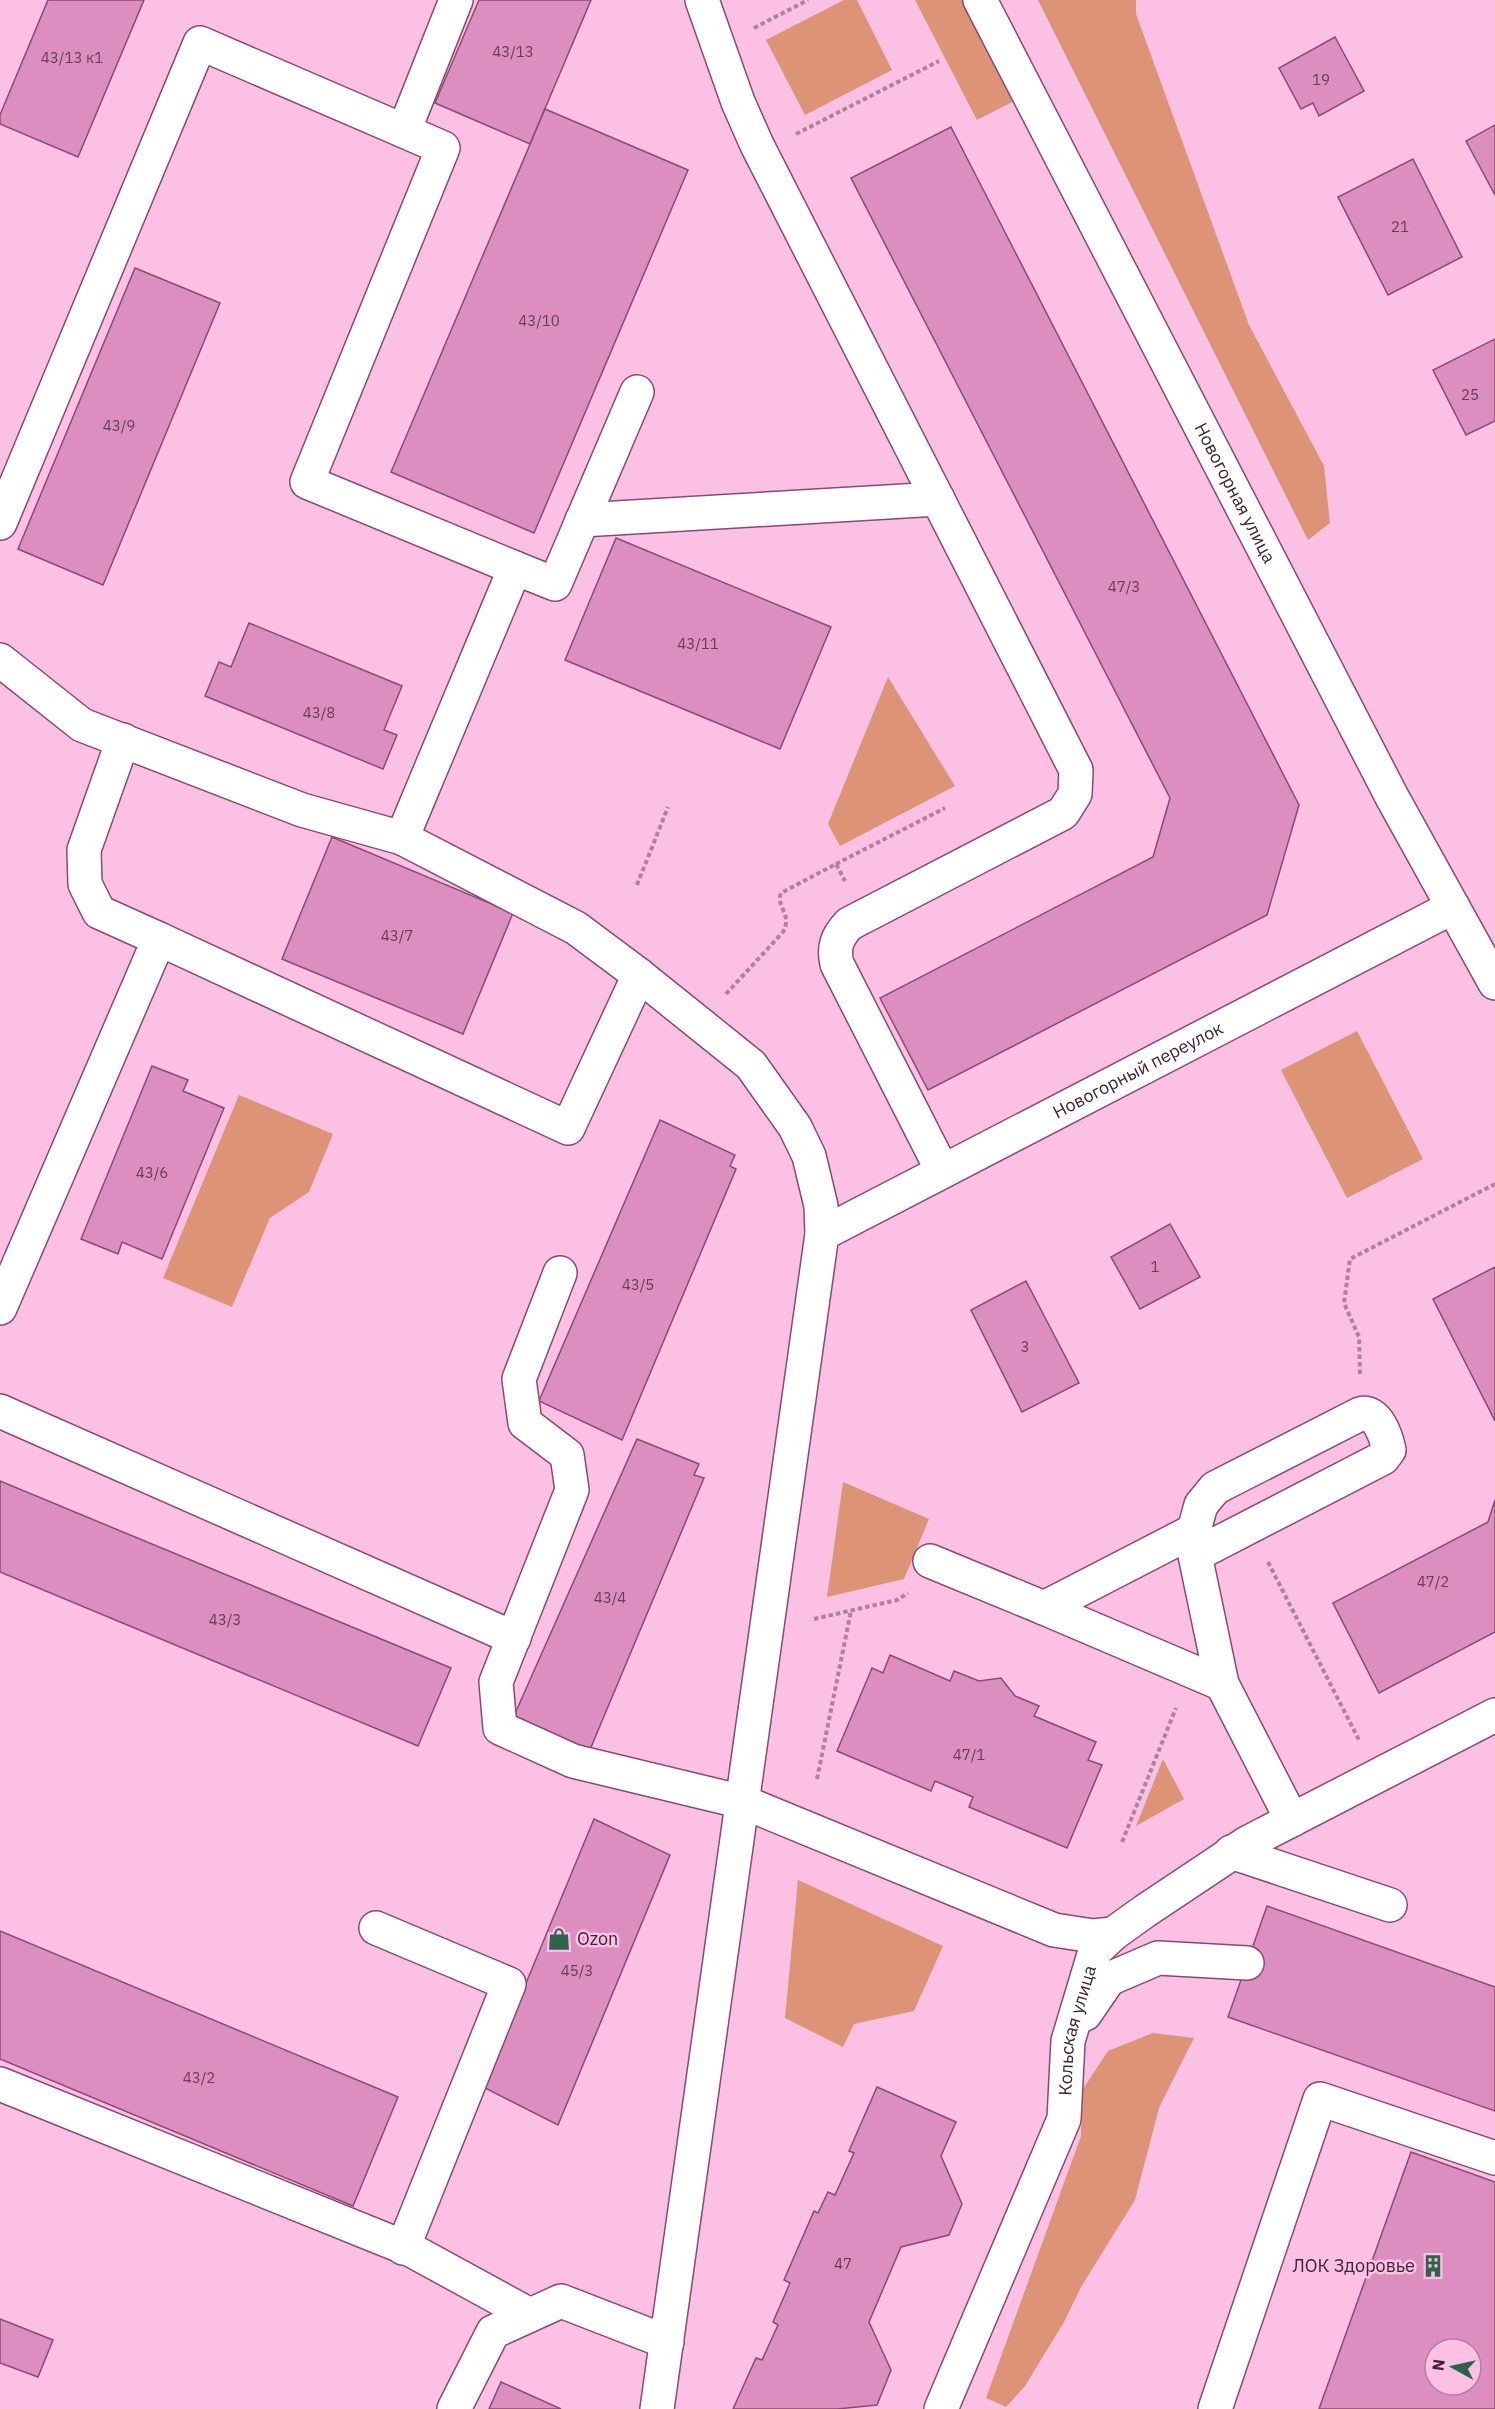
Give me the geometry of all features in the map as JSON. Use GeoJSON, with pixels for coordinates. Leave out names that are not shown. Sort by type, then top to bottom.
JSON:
{"type":"FeatureCollection","features":[{"type":"Feature","properties":{"kind":"street"},"geometry":{"type":"LineString","coordinates":[[404,131],[456,0]]}},
{"type":"Feature","properties":{"kind":"street"},"geometry":{"type":"LineString","coordinates":[[702,0],[738,102],[761,153],[1076,770],[1075,795],[1063,813],[849,924],[838,936],[835,955],[837,964],[942,1170]]}},
{"type":"Feature","properties":{"kind":"street","name":"Новогорная улица"},"geometry":{"type":"LineString","coordinates":[[980,0],[1387,786],[1495,984]]}},
{"type":"Feature","properties":{"kind":"street"},"geometry":{"type":"LineString","coordinates":[[0,523],[200,43],[443,148],[307,482],[555,584],[637,392]]}},
{"type":"Feature","properties":{"kind":"street"},"geometry":{"type":"LineString","coordinates":[[582,520],[938,499]]}},
{"type":"Feature","properties":{"kind":"street"},"geometry":{"type":"LineString","coordinates":[[402,838],[515,568]]}},
{"type":"Feature","properties":{"kind":"street"},"geometry":{"type":"LineString","coordinates":[[0,660],[82,724],[302,810],[402,838],[576,928],[639,975],[751,1065],[795,1127],[809,1156],[821,1206],[822,1234],[657,2409]]}},
{"type":"Feature","properties":{"kind":"street"},"geometry":{"type":"LineString","coordinates":[[123,740],[84,850],[85,884],[99,912],[568,1128],[639,975]]}},
{"type":"Feature","properties":{"kind":"street","name":"Новогорный переулок"},"geometry":{"type":"LineString","coordinates":[[822,1234],[1453,907]]}},
{"type":"Feature","properties":{"kind":"street"},"geometry":{"type":"LineString","coordinates":[[0,1308],[159,939]]}},
{"type":"Feature","properties":{"kind":"street"},"geometry":{"type":"LineString","coordinates":[[560,1273],[519,1379],[525,1423],[567,1455],[572,1490],[496,1682],[500,1728],[573,1761],[742,1802],[1054,1930],[1093,1936],[1113,1934]]}},
{"type":"Feature","properties":{"kind":"street"},"geometry":{"type":"LineString","coordinates":[[0,1411],[514,1638]]}},
{"type":"Feature","properties":{"kind":"street"},"geometry":{"type":"LineString","coordinates":[[1044,1608],[1195,1542],[1250,1527],[1387,1455],[1389,1450],[1387,1441],[1370,1413],[1360,1414],[1215,1488],[1198,1511],[1195,1542],[1222,1684],[1292,1820]]}},
{"type":"Feature","properties":{"kind":"street"},"geometry":{"type":"LineString","coordinates":[[930,1561],[1222,1684]]}},
{"type":"Feature","properties":{"kind":"street","name":"Кольская улица"},"geometry":{"type":"LineString","coordinates":[[941,2409],[1064,2119],[1068,2041],[1095,1951],[1113,1934],[1231,1852],[1495,1715]]}},
{"type":"Feature","properties":{"kind":"street"},"geometry":{"type":"LineString","coordinates":[[1231,1852],[1390,1905]]}},
{"type":"Feature","properties":{"kind":"street"},"geometry":{"type":"LineString","coordinates":[[376,1928],[509,1984],[403,2247]]}},
{"type":"Feature","properties":{"kind":"street"},"geometry":{"type":"LineString","coordinates":[[1068,2041],[1109,1979],[1158,1958],[1247,1963]]}},
{"type":"Feature","properties":{"kind":"street"},"geometry":{"type":"LineString","coordinates":[[0,2084],[403,2247],[530,2315]]}},
{"type":"Feature","properties":{"kind":"street"},"geometry":{"type":"LineString","coordinates":[[1215,2409],[1320,2099],[1495,2158]]}},
{"type":"Feature","properties":{"kind":"street"},"geometry":{"type":"LineString","coordinates":[[454,2409],[493,2332],[561,2301],[667,2342]]}},
{"type":"Feature","properties":{"kind":"path"},"geometry":{"type":"LineString","coordinates":[[718,46],[808,0]]}},
{"type":"Feature","properties":{"kind":"path"},"geometry":{"type":"LineString","coordinates":[[761,153],[939,61]]}},
{"type":"Feature","properties":{"kind":"path"},"geometry":{"type":"LineString","coordinates":[[637,885],[668,807]]}},
{"type":"Feature","properties":{"kind":"path"},"geometry":{"type":"LineString","coordinates":[[836,864],[945,808]]}},
{"type":"Feature","properties":{"kind":"path"},"geometry":{"type":"LineString","coordinates":[[702,1026],[743,974],[783,932],[787,921],[779,901],[781,892],[818,874]]}},
{"type":"Feature","properties":{"kind":"path"},"geometry":{"type":"LineString","coordinates":[[1360,1414],[1359,1337],[1344,1303],[1350,1259],[1495,1184]]}},
{"type":"Feature","properties":{"kind":"path"},"geometry":{"type":"LineString","coordinates":[[1250,1527],[1361,1744]]}},
{"type":"Feature","properties":{"kind":"path"},"geometry":{"type":"LineString","coordinates":[[814,1619],[903,1597],[930,1561]]}},
{"type":"Feature","properties":{"kind":"path"},"geometry":{"type":"LineString","coordinates":[[817,1779],[852,1611]]}},
{"type":"Feature","properties":{"kind":"path"},"geometry":{"type":"LineString","coordinates":[[1122,1842],[1191,1671]]}},
{"type":"Feature","properties":{"kind":"shaded area"},"geometry":{"type":"Polygon","coordinates":[[[844,0],[857,0],[892,70],[805,115],[766,40],[844,0]]]}},
{"type":"Feature","properties":{"kind":"shaded area"},"geometry":{"type":"Polygon","coordinates":[[[915,0],[964,0],[1016,100],[977,120],[915,0]]]}},
{"type":"Feature","properties":{"kind":"shaded area"},"geometry":{"type":"Polygon","coordinates":[[[1038,0],[1136,0],[1136,14],[1249,325],[1324,466],[1330,523],[1308,540],[1038,0]]]}},
{"type":"Feature","properties":{"kind":"shaded area"},"geometry":{"type":"Polygon","coordinates":[[[888,677],[955,786],[840,846],[828,824],[888,677]]]}},
{"type":"Feature","properties":{"kind":"shaded area"},"geometry":{"type":"Polygon","coordinates":[[[1357,1031],[1423,1159],[1347,1198],[1281,1070],[1357,1031]]]}},
{"type":"Feature","properties":{"kind":"shaded area"},"geometry":{"type":"Polygon","coordinates":[[[239,1095],[333,1134],[309,1192],[270,1218],[232,1307],[163,1278],[239,1095]]]}},
{"type":"Feature","properties":{"kind":"shaded area"},"geometry":{"type":"Polygon","coordinates":[[[843,1482],[929,1519],[904,1579],[827,1597],[843,1482]]]}},
{"type":"Feature","properties":{"kind":"shaded area"},"geometry":{"type":"Polygon","coordinates":[[[1163,1759],[1184,1799],[1136,1826],[1163,1759]]]}},
{"type":"Feature","properties":{"kind":"shaded area"},"geometry":{"type":"Polygon","coordinates":[[[798,1880],[943,1946],[914,2011],[854,2024],[843,2047],[785,2018],[798,1880]]]}},
{"type":"Feature","properties":{"kind":"shaded area"},"geometry":{"type":"Polygon","coordinates":[[[1153,2033],[1194,2038],[1159,2108],[1135,2200],[1081,2287],[1064,2322],[1025,2386],[1006,2407],[986,2398],[1081,2136],[1083,2089],[1108,2051],[1153,2033]]]}},
{"type":"Feature","properties":{"kind":"building"},"geometry":{"type":"Polygon","coordinates":[[[48,0],[144,0],[78,157],[0,124],[0,115],[48,0]]]}},
{"type":"Feature","properties":{"kind":"building"},"geometry":{"type":"Polygon","coordinates":[[[479,0],[591,0],[530,144],[435,103],[479,0]]]}},
{"type":"Feature","properties":{"kind":"building"},"geometry":{"type":"Polygon","coordinates":[[[1335,37],[1364,91],[1319,116],[1313,103],[1301,109],[1279,68],[1335,37]]]}},
{"type":"Feature","properties":{"kind":"building"},"geometry":{"type":"Polygon","coordinates":[[[545,109],[688,170],[534,533],[391,472],[545,109]]]}},
{"type":"Feature","properties":{"kind":"building"},"geometry":{"type":"Polygon","coordinates":[[[1495,125],[1495,195],[1466,141],[1495,125]]]}},
{"type":"Feature","properties":{"kind":"building"},"geometry":{"type":"Polygon","coordinates":[[[951,127],[1299,805],[1267,915],[928,1090],[880,998],[1153,857],[1170,798],[851,178],[951,127]]]}},
{"type":"Feature","properties":{"kind":"building"},"geometry":{"type":"Polygon","coordinates":[[[1413,159],[1462,257],[1388,295],[1338,197],[1413,159]]]}},
{"type":"Feature","properties":{"kind":"building"},"geometry":{"type":"Polygon","coordinates":[[[135,268],[220,303],[103,585],[18,549],[135,268]]]}},
{"type":"Feature","properties":{"kind":"building"},"geometry":{"type":"Polygon","coordinates":[[[1495,339],[1495,421],[1466,435],[1433,370],[1495,339]]]}},
{"type":"Feature","properties":{"kind":"building"},"geometry":{"type":"Polygon","coordinates":[[[616,538],[831,627],[780,749],[565,660],[616,538]]]}},
{"type":"Feature","properties":{"kind":"building"},"geometry":{"type":"Polygon","coordinates":[[[249,623],[402,686],[384,730],[397,735],[383,769],[205,696],[219,662],[231,667],[249,623]]]}},
{"type":"Feature","properties":{"kind":"building"},"geometry":{"type":"Polygon","coordinates":[[[332,837],[513,913],[463,1034],[282,959],[332,837]]]}},
{"type":"Feature","properties":{"kind":"building"},"geometry":{"type":"Polygon","coordinates":[[[152,1066],[188,1080],[183,1091],[224,1108],[162,1259],[122,1242],[118,1254],[81,1239],[152,1066]]]}},
{"type":"Feature","properties":{"kind":"building"},"geometry":{"type":"Polygon","coordinates":[[[660,1120],[735,1155],[730,1166],[736,1169],[622,1440],[539,1401],[660,1120]]]}},
{"type":"Feature","properties":{"kind":"building"},"geometry":{"type":"Polygon","coordinates":[[[1170,1224],[1200,1277],[1140,1309],[1111,1257],[1170,1224]]]}},
{"type":"Feature","properties":{"kind":"building"},"geometry":{"type":"Polygon","coordinates":[[[1495,1267],[1495,1421],[1433,1299],[1495,1267]]]}},
{"type":"Feature","properties":{"kind":"building"},"geometry":{"type":"Polygon","coordinates":[[[1026,1281],[1079,1383],[1022,1412],[971,1310],[1026,1281]]]}},
{"type":"Feature","properties":{"kind":"building"},"geometry":{"type":"Polygon","coordinates":[[[637,1439],[699,1464],[694,1475],[704,1478],[589,1752],[513,1718],[637,1439]]]}},
{"type":"Feature","properties":{"kind":"building"},"geometry":{"type":"Polygon","coordinates":[[[0,1481],[451,1668],[418,1746],[0,1572],[0,1481]]]}},
{"type":"Feature","properties":{"kind":"building"},"geometry":{"type":"Polygon","coordinates":[[[1495,1500],[1495,1632],[1379,1693],[1333,1603],[1488,1522],[1495,1500]]]}},
{"type":"Feature","properties":{"kind":"building"},"geometry":{"type":"Polygon","coordinates":[[[890,1655],[950,1681],[954,1671],[979,1681],[1001,1678],[1015,1696],[1039,1706],[1034,1716],[1096,1742],[1088,1760],[1102,1765],[1067,1848],[969,1807],[973,1797],[935,1781],[931,1791],[837,1751],[872,1668],[883,1673],[890,1655]]]}},
{"type":"Feature","properties":{"kind":"building"},"geometry":{"type":"Polygon","coordinates":[[[594,1819],[670,1855],[558,2125],[483,2087],[594,1819]]]}},
{"type":"Feature","properties":{"kind":"building"},"geometry":{"type":"Polygon","coordinates":[[[1267,1906],[1495,1987],[1495,2111],[1228,2017],[1267,1906]]]}},
{"type":"Feature","properties":{"kind":"building"},"geometry":{"type":"Polygon","coordinates":[[[0,1931],[398,2097],[353,2206],[0,2059],[0,1931]]]}},
{"type":"Feature","properties":{"kind":"building"},"geometry":{"type":"Polygon","coordinates":[[[877,2087],[956,2122],[941,2156],[962,2204],[949,2235],[901,2247],[869,2322],[891,2370],[877,2405],[837,2409],[733,2409],[756,2358],[762,2360],[778,2325],[773,2322],[790,2283],[784,2280],[814,2211],[818,2213],[828,2192],[835,2195],[854,2153],[849,2151],[877,2087]]]}},
{"type":"Feature","properties":{"kind":"building","name":"ЛОК Здоровье"},"geometry":{"type":"Polygon","coordinates":[[[1411,2152],[1495,2182],[1495,2409],[1319,2409],[1411,2152]]]}},
{"type":"Feature","properties":{"kind":"building"},"geometry":{"type":"Polygon","coordinates":[[[0,2319],[53,2340],[38,2377],[0,2363],[0,2319]]]}},
{"type":"Feature","properties":{"kind":"building"},"geometry":{"type":"Polygon","coordinates":[[[501,2382],[561,2409],[489,2409],[501,2382]]]}},
{"type":"Feature","properties":{"kind":"place","name":"Ozon"},"geometry":{"type":"Point","coordinates":[559,1939]}},
{"type":"Feature","properties":{"kind":"place","name":"ЛОК Здоровье"},"geometry":{"type":"Point","coordinates":[1433,2266]}}]}
